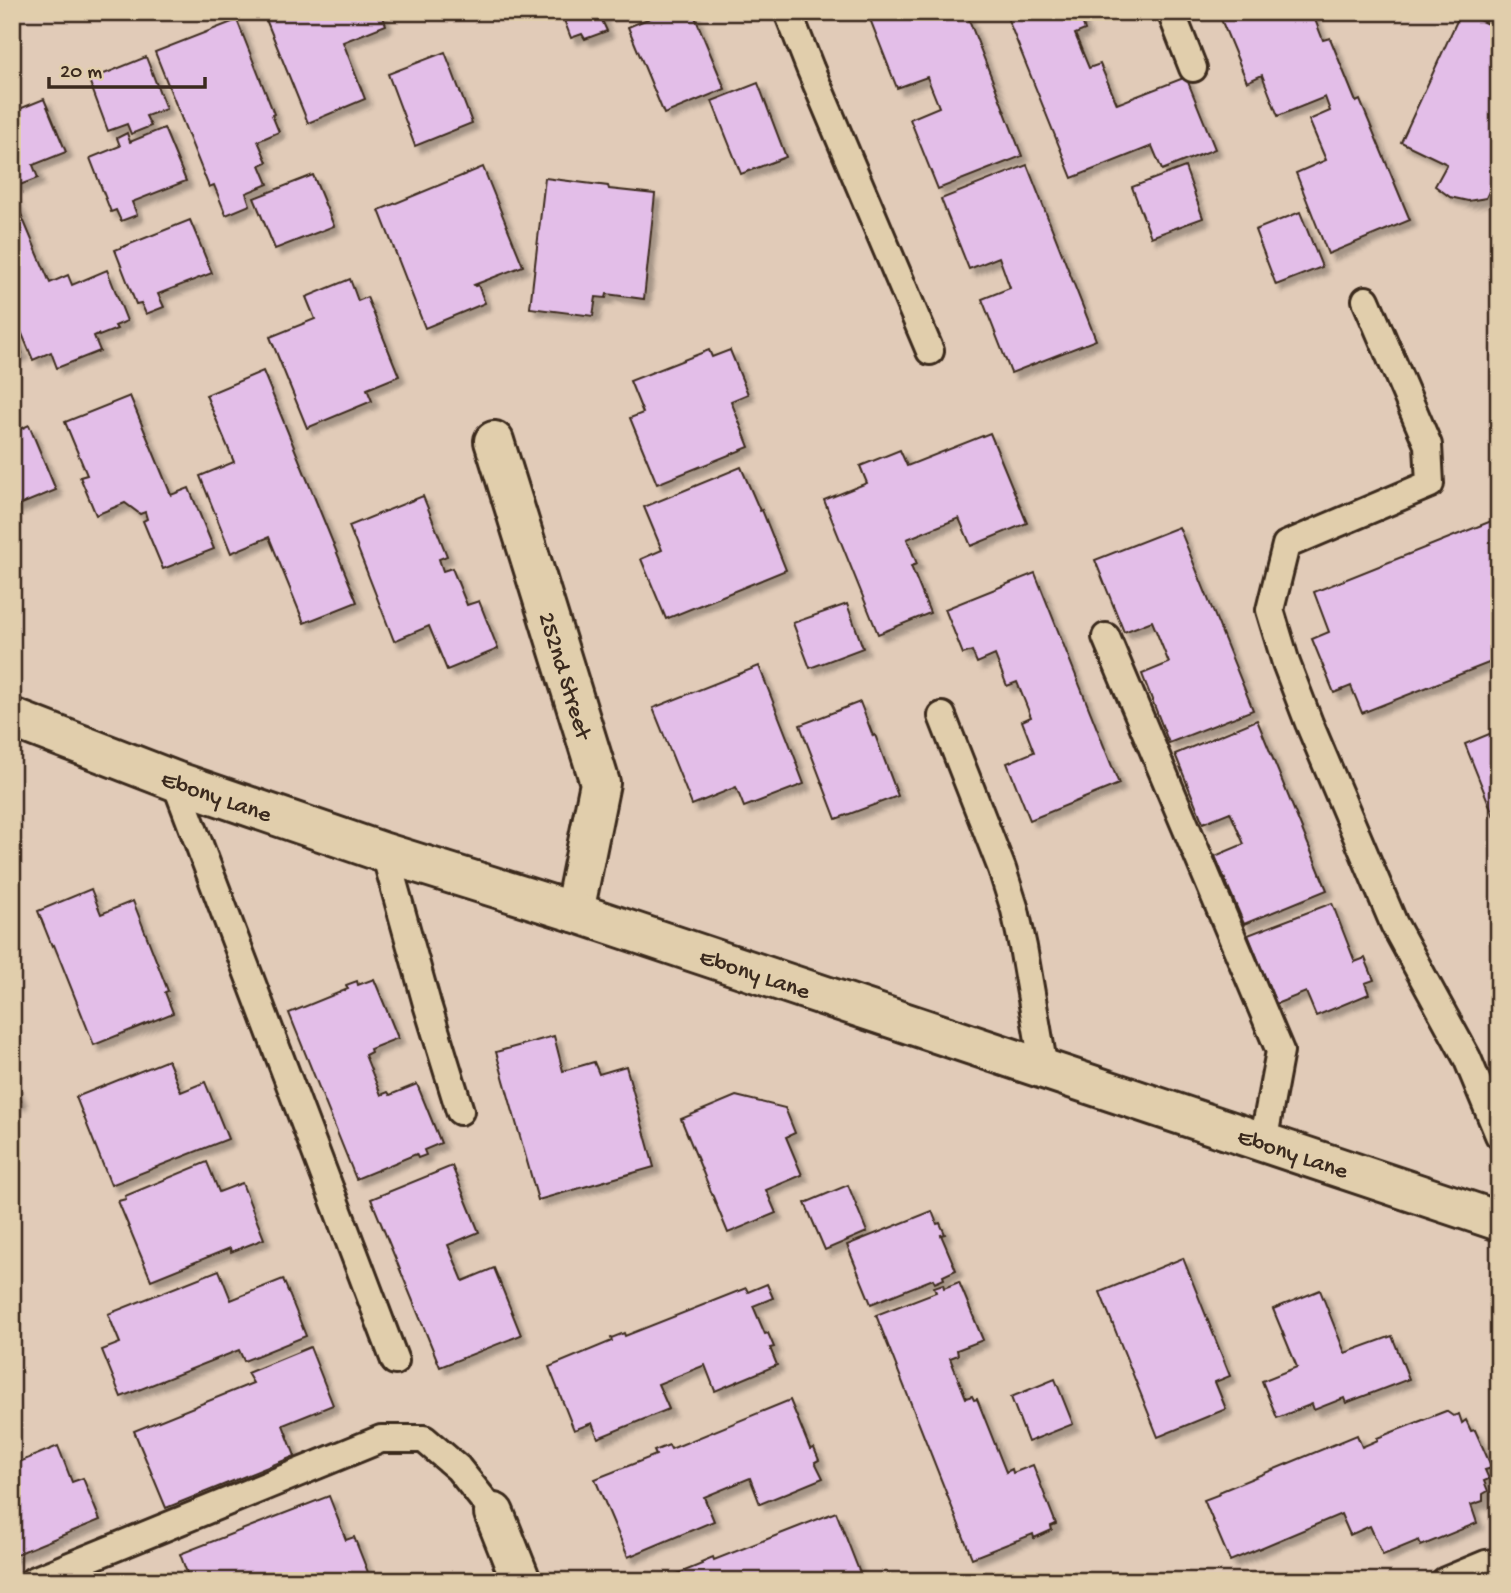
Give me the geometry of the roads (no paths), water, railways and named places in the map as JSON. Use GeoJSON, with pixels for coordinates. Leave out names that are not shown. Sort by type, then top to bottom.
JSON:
{"type":"FeatureCollection","features":[{"type":"Feature","properties":{"kind":"street","name":"252nd Street"},"geometry":{"type":"LineString","coordinates":[[494,441],[600,783],[575,912]]}},
{"type":"Feature","properties":{"kind":"street","name":"Ebony Lane"},"geometry":{"type":"LineString","coordinates":[[12,718],[175,781],[385,853],[575,912],[1499,1222]]}},
{"type":"Feature","properties":{"kind":"street"},"geometry":{"type":"LineString","coordinates":[[494,1513],[521,1581]]}},
{"type":"Feature","properties":{"kind":"lane"},"geometry":{"type":"LineString","coordinates":[[788,12],[930,351]]}},
{"type":"Feature","properties":{"kind":"lane"},"geometry":{"type":"LineString","coordinates":[[1171,12],[1194,68]]}},
{"type":"Feature","properties":{"kind":"lane"},"geometry":{"type":"LineString","coordinates":[[1366,300],[1428,445],[1430,484],[1286,545],[1270,610],[1308,723],[1394,924],[1467,1058],[1499,1135]]}},
{"type":"Feature","properties":{"kind":"lane"},"geometry":{"type":"LineString","coordinates":[[1106,637],[1280,1051],[1263,1143]]}},
{"type":"Feature","properties":{"kind":"lane"},"geometry":{"type":"LineString","coordinates":[[942,716],[1002,869],[1015,910],[1044,1069]]}},
{"type":"Feature","properties":{"kind":"lane"},"geometry":{"type":"LineString","coordinates":[[175,781],[395,1361]]}},
{"type":"Feature","properties":{"kind":"lane"},"geometry":{"type":"LineString","coordinates":[[385,853],[419,979],[460,1111]]}},
{"type":"Feature","properties":{"kind":"lane"},"geometry":{"type":"LineString","coordinates":[[33,1581],[381,1439],[424,1439],[458,1468],[494,1513]]}},
{"type":"Feature","properties":{"kind":"lane"},"geometry":{"type":"LineString","coordinates":[[1445,1581],[1486,1564],[1499,1563]]}}]}
